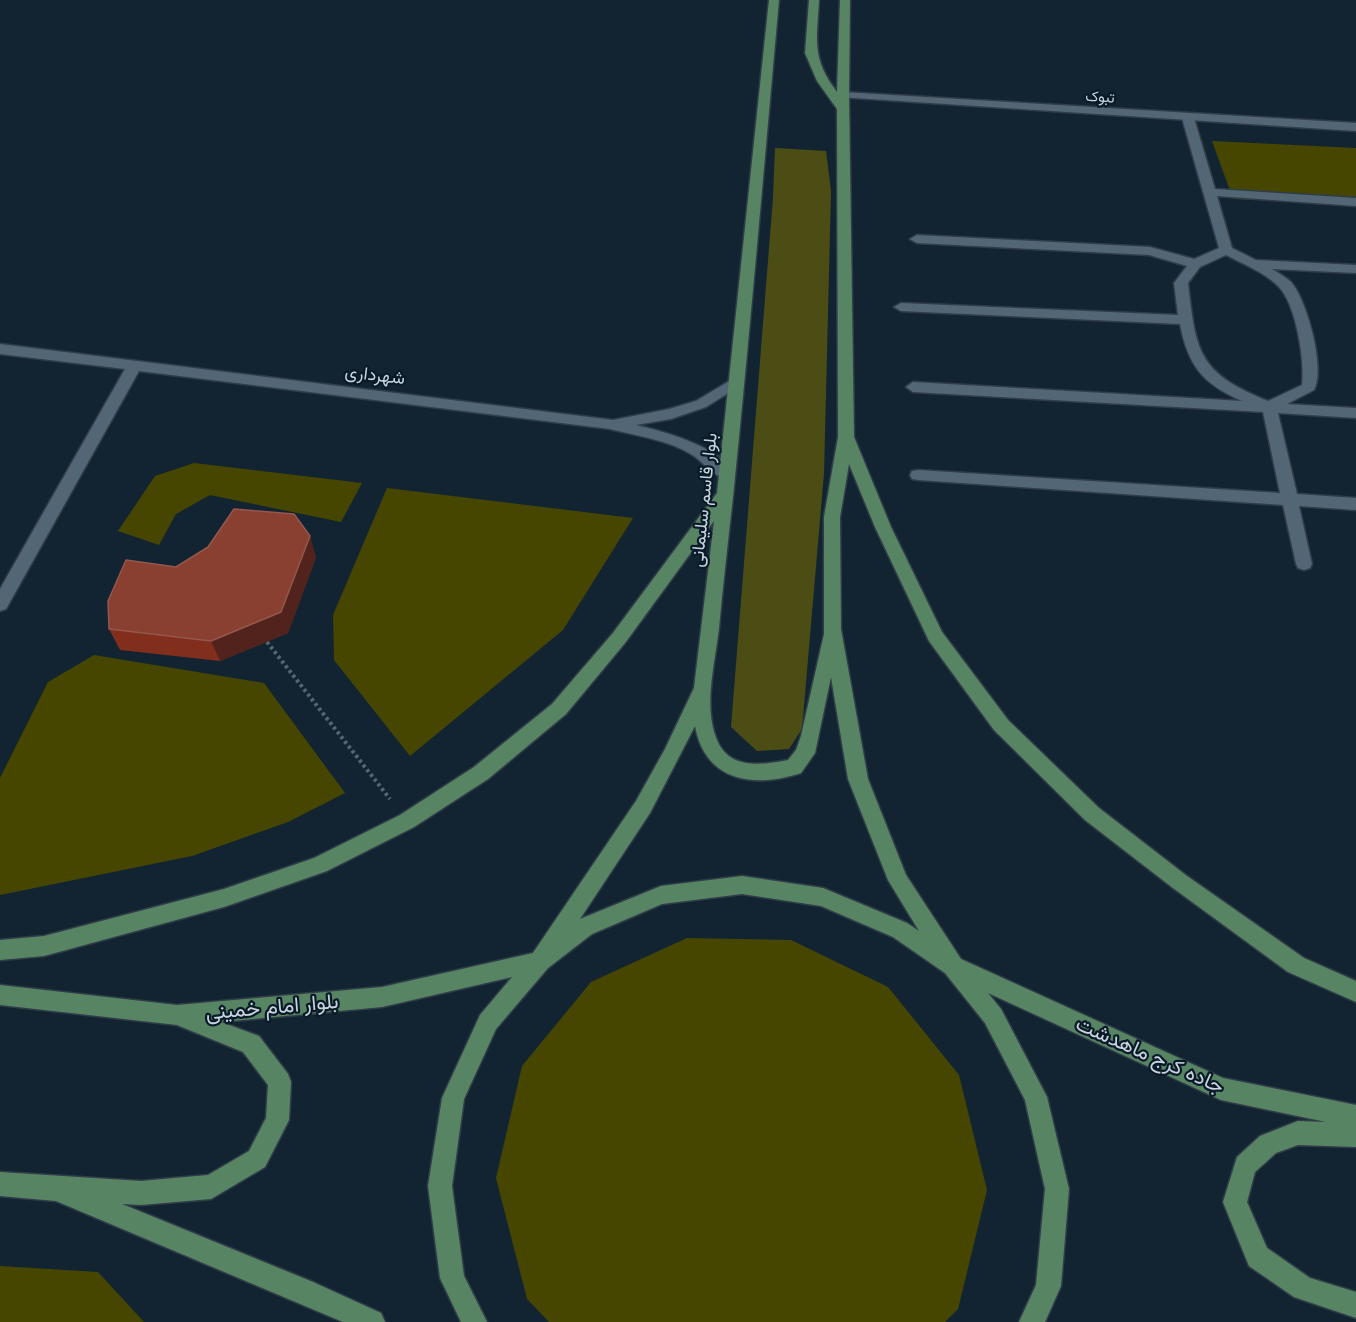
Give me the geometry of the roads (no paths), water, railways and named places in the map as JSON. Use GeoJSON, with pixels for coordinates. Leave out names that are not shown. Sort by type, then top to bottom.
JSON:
{"type":"FeatureCollection","features":[{"type":"Feature","properties":{"kind":"main road","name":"بلوار قاسم سلیمانی"},"geometry":{"type":"LineString","coordinates":[[540,961],[598,878],[643,807],[673,752],[703,688],[725,494],[774,0]]}},
{"type":"Feature","properties":{"kind":"main road"},"geometry":{"type":"LineString","coordinates":[[814,0],[811,53],[823,81],[843,101]]}},
{"type":"Feature","properties":{"kind":"main road"},"geometry":{"type":"LineString","coordinates":[[845,0],[843,101],[846,437],[832,517],[832,629],[858,779],[898,879],[953,966],[993,1017],[1036,1096],[1057,1190],[1048,1287],[1032,1322]]}},
{"type":"Feature","properties":{"kind":"main road"},"geometry":{"type":"LineString","coordinates":[[846,437],[883,527],[935,636],[1001,725],[1092,814],[1180,882],[1296,965],[1356,992]]}},
{"type":"Feature","properties":{"kind":"main road"},"geometry":{"type":"LineString","coordinates":[[0,950],[44,946],[224,898],[320,865],[407,821],[481,773],[559,709],[619,638],[725,494]]}},
{"type":"Feature","properties":{"kind":"main road"},"geometry":{"type":"LineString","coordinates":[[703,688],[702,719],[708,747],[722,763],[737,770],[752,773],[794,766],[805,753],[810,736],[832,629]]}},
{"type":"Feature","properties":{"kind":"main road"},"geometry":{"type":"LineString","coordinates":[[474,1322],[452,1278],[440,1186],[453,1098],[488,1022],[540,961],[585,927],[661,895],[742,885],[823,897],[900,930],[953,966]]}},
{"type":"Feature","properties":{"kind":"main road","name":"بلوار امام خمینی"},"geometry":{"type":"LineString","coordinates":[[0,995],[177,1015],[382,997],[540,961]]}},
{"type":"Feature","properties":{"kind":"main road","name":"جاده کرج ماهدشت"},"geometry":{"type":"LineString","coordinates":[[953,966],[1221,1089],[1356,1117]]}},
{"type":"Feature","properties":{"kind":"main road"},"geometry":{"type":"LineString","coordinates":[[0,1184],[56,1190],[141,1193],[211,1187],[257,1159],[277,1120],[280,1082],[251,1044],[177,1015]]}},
{"type":"Feature","properties":{"kind":"main road"},"geometry":{"type":"LineString","coordinates":[[1356,1135],[1298,1133],[1268,1144],[1245,1165],[1235,1202],[1258,1257],[1303,1288],[1356,1305]]}},
{"type":"Feature","properties":{"kind":"main road"},"geometry":{"type":"LineString","coordinates":[[56,1190],[293,1287],[372,1322]]}},
{"type":"Feature","properties":{"kind":"street","name":"تبوک"},"geometry":{"type":"LineString","coordinates":[[843,101],[1356,127]]}},
{"type":"Feature","properties":{"kind":"street"},"geometry":{"type":"LineString","coordinates":[[1188,118],[1226,250],[1255,264],[1286,285],[1305,327],[1311,372],[1309,387],[1269,407],[1229,390],[1199,364],[1185,320],[1181,283],[1195,264],[1226,250]]}},
{"type":"Feature","properties":{"kind":"street"},"geometry":{"type":"LineString","coordinates":[[1209,192],[1356,202]]}},
{"type":"Feature","properties":{"kind":"street"},"geometry":{"type":"LineString","coordinates":[[917,239],[1150,251],[1195,264]]}},
{"type":"Feature","properties":{"kind":"street"},"geometry":{"type":"LineString","coordinates":[[1255,264],[1356,269]]}},
{"type":"Feature","properties":{"kind":"street"},"geometry":{"type":"LineString","coordinates":[[901,307],[1185,320]]}},
{"type":"Feature","properties":{"kind":"street","name":"شهرداری"},"geometry":{"type":"LineString","coordinates":[[0,349],[610,424],[664,437],[697,452],[727,474]]}},
{"type":"Feature","properties":{"kind":"street"},"geometry":{"type":"LineString","coordinates":[[0,603],[135,365]]}},
{"type":"Feature","properties":{"kind":"street","name":"شهرداری"},"geometry":{"type":"LineString","coordinates":[[610,424],[671,414],[701,404],[736,382]]}},
{"type":"Feature","properties":{"kind":"street"},"geometry":{"type":"LineString","coordinates":[[913,387],[1356,413]]}},
{"type":"Feature","properties":{"kind":"street"},"geometry":{"type":"LineString","coordinates":[[1269,407],[1305,564]]}},
{"type":"Feature","properties":{"kind":"street"},"geometry":{"type":"LineString","coordinates":[[918,475],[1356,504]]}}]}
